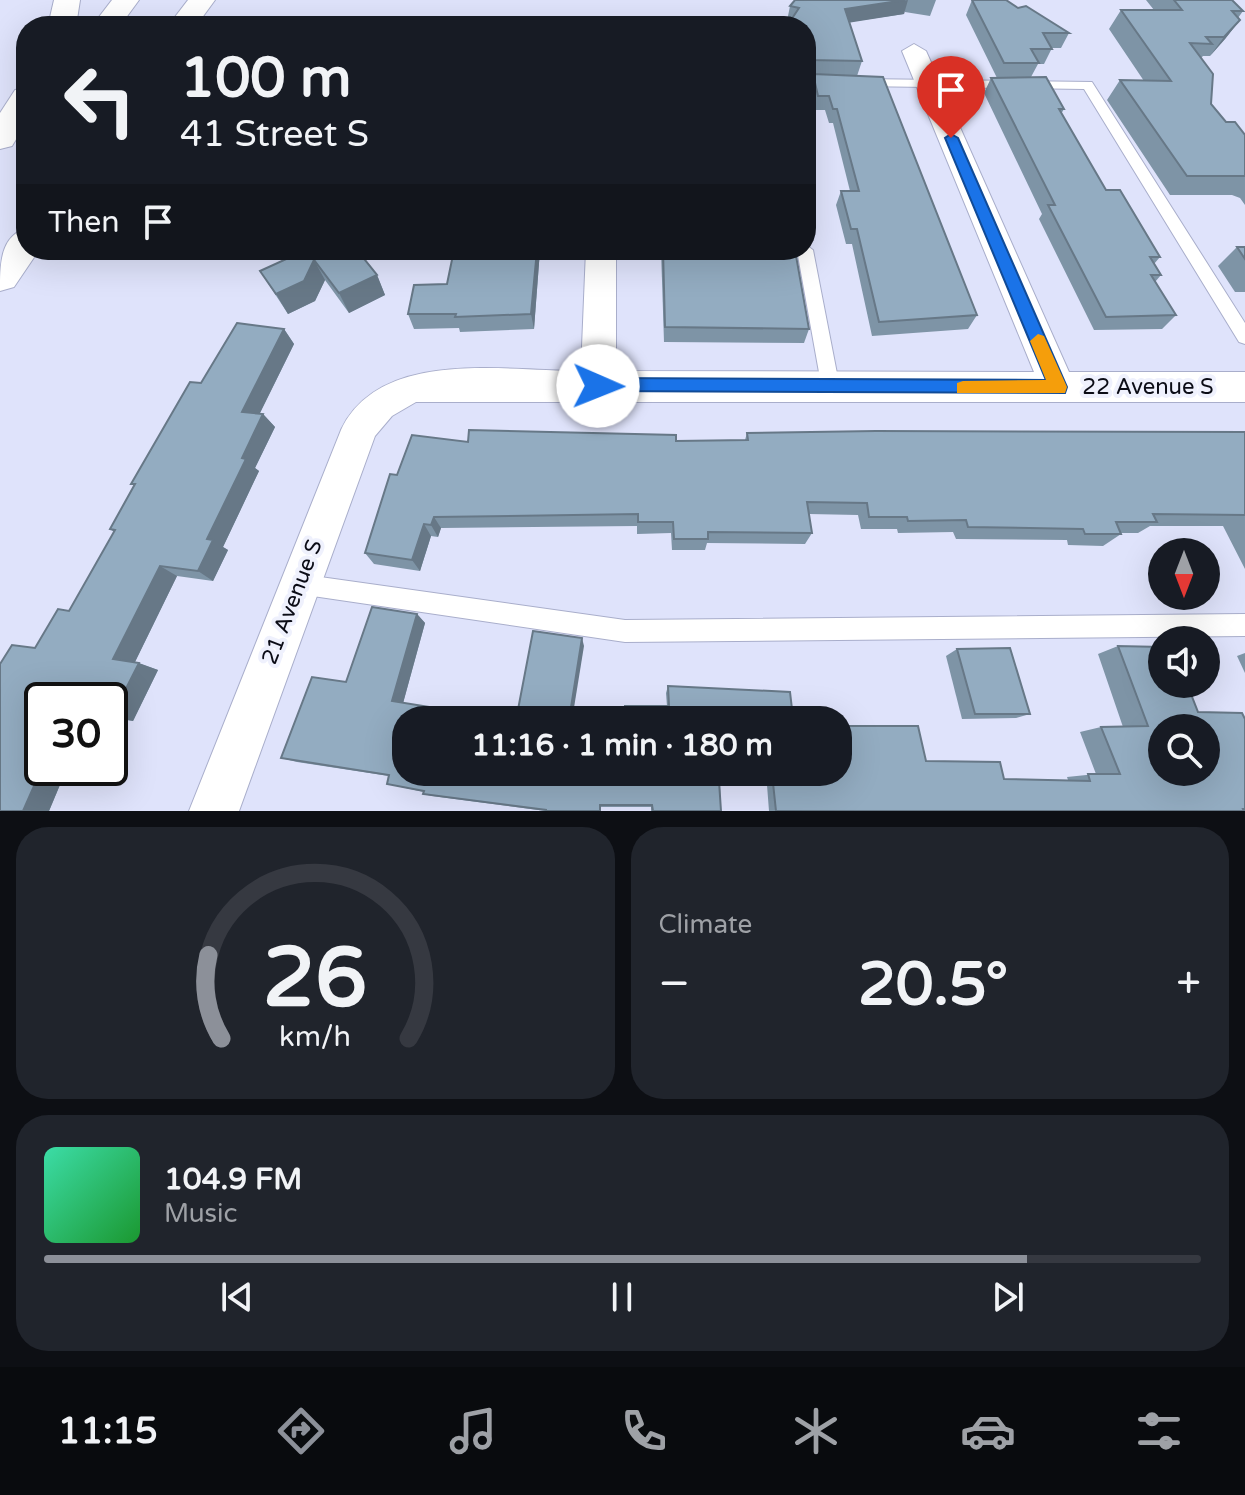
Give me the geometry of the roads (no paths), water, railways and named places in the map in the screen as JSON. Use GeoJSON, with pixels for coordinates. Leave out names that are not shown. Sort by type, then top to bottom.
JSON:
{"type":"FeatureCollection","features":[{"type":"Feature","properties":{"kind":"highway"},"geometry":{"type":"LineString","coordinates":[[114,16],[126,0]]}},
{"type":"Feature","properties":{"kind":"highway"},"geometry":{"type":"LineString","coordinates":[[190,16],[202,0]]}},
{"type":"Feature","properties":{"kind":"highway"},"geometry":{"type":"LineString","coordinates":[[0,139],[16,113]]}},
{"type":"Feature","properties":{"kind":"highway"},"geometry":{"type":"LineString","coordinates":[[0,159],[16,139]]}},
{"type":"Feature","properties":{"kind":"highway"},"geometry":{"type":"LineString","coordinates":[[0,277],[16,255]]}},
{"type":"Feature","properties":{"kind":"street"},"geometry":{"type":"LineString","coordinates":[[914,51],[1058,387]]}},
{"type":"Feature","properties":{"kind":"street"},"geometry":{"type":"LineString","coordinates":[[598,386],[601,260]]}},
{"type":"Feature","properties":{"kind":"street","name":"22 Avenue S"},"geometry":{"type":"LineString","coordinates":[[383,401],[403,390],[427,385],[831,389],[1245,387]]}},
{"type":"Feature","properties":{"kind":"street","name":"21 Avenue S"},"geometry":{"type":"LineString","coordinates":[[214,811],[359,430],[367,416],[383,401]]}},
{"type":"Feature","properties":{"kind":"lane"},"geometry":{"type":"LineString","coordinates":[[852,83],[1088,85],[1245,337]]}},
{"type":"Feature","properties":{"kind":"lane"},"geometry":{"type":"LineString","coordinates":[[807,260],[831,389]]}},
{"type":"Feature","properties":{"kind":"lane"},"geometry":{"type":"LineString","coordinates":[[298,584],[625,631],[1245,625]]}}]}
